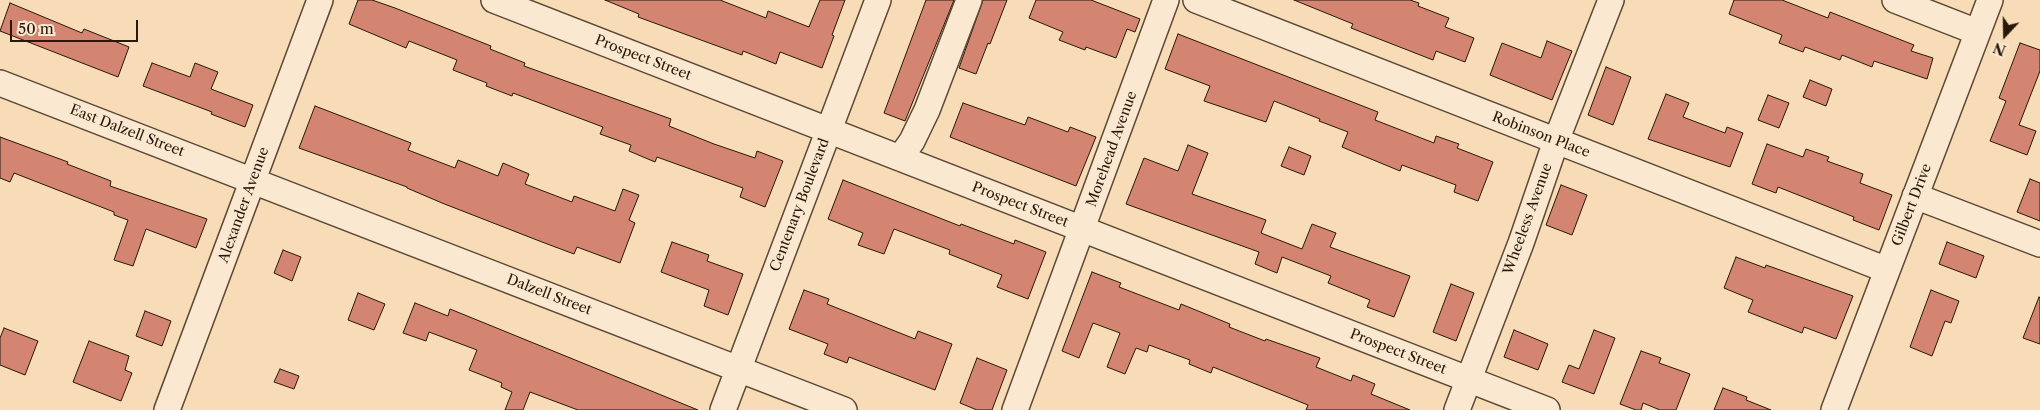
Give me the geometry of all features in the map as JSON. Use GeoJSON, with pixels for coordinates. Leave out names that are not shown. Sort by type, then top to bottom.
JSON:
{"type":"FeatureCollection","features":[{"type":"Feature","properties":{"kind":"street","name":"Alexander Avenue"},"geometry":{"type":"LineString","coordinates":[[168,410],[320,0]]}},
{"type":"Feature","properties":{"kind":"street","name":"Prospect Street"},"geometry":{"type":"LineString","coordinates":[[494,0],[1547,410]]}},
{"type":"Feature","properties":{"kind":"street","name":"Centenary Boulevard"},"geometry":{"type":"LineString","coordinates":[[723,410],[878,0]]}},
{"type":"Feature","properties":{"kind":"street"},"geometry":{"type":"LineString","coordinates":[[900,158],[912,141],[927,110],[969,0]]}},
{"type":"Feature","properties":{"kind":"street","name":"Morehead Avenue"},"geometry":{"type":"LineString","coordinates":[[1015,410],[1166,0]]}},
{"type":"Feature","properties":{"kind":"street","name":"Robinson Place"},"geometry":{"type":"LineString","coordinates":[[1196,0],[1887,270]]}},
{"type":"Feature","properties":{"kind":"street","name":"Wheeless Avenue"},"geometry":{"type":"LineString","coordinates":[[1456,410],[1521,243],[1556,141],[1611,0]]}},
{"type":"Feature","properties":{"kind":"street"},"geometry":{"type":"LineString","coordinates":[[1895,0],[1978,32]]}},
{"type":"Feature","properties":{"kind":"street","name":"Gilbert Drive"},"geometry":{"type":"LineString","coordinates":[[1834,410],[1990,0]]}},
{"type":"Feature","properties":{"kind":"street","name":"East Dalzell Street"},"geometry":{"type":"LineString","coordinates":[[0,82],[254,180]]}},
{"type":"Feature","properties":{"kind":"street","name":"Dalzell Street"},"geometry":{"type":"LineString","coordinates":[[254,180],[844,410]]}},
{"type":"Feature","properties":{"kind":"street"},"geometry":{"type":"LineString","coordinates":[[1915,196],[2040,244]]}},
{"type":"Feature","properties":{"kind":"building"},"geometry":{"type":"Polygon","coordinates":[[[358,0],[372,0],[491,46],[490,49],[525,63],[524,66],[671,119],[669,126],[714,144],[755,158],[757,151],[783,161],[765,207],[740,197],[743,188],[657,157],[655,162],[629,151],[631,145],[600,134],[603,127],[513,93],[512,96],[486,86],[487,83],[453,70],[457,60],[409,41],[406,48],[349,24],[358,0]]]}},
{"type":"Feature","properties":{"kind":"building"},"geometry":{"type":"Polygon","coordinates":[[[605,0],[720,0],[766,18],[768,11],[809,27],[820,0],[845,0],[822,68],[780,52],[776,64],[743,51],[742,55],[638,17],[639,14],[605,0]]]}},
{"type":"Feature","properties":{"kind":"building"},"geometry":{"type":"Polygon","coordinates":[[[926,0],[954,0],[905,121],[884,113],[926,0]]]}},
{"type":"Feature","properties":{"kind":"building"},"geometry":{"type":"Polygon","coordinates":[[[983,0],[1007,0],[976,74],[959,68],[983,0]]]}},
{"type":"Feature","properties":{"kind":"building"},"geometry":{"type":"Polygon","coordinates":[[[1036,0],[1091,0],[1140,19],[1135,32],[1127,29],[1116,58],[1086,47],[1085,50],[1059,40],[1063,32],[1029,18],[1036,0]]]}},
{"type":"Feature","properties":{"kind":"building"},"geometry":{"type":"Polygon","coordinates":[[[1294,0],[1410,0],[1419,3],[1418,6],[1449,18],[1445,27],[1474,38],[1465,62],[1436,51],[1433,60],[1351,28],[1353,24],[1294,0]]]}},
{"type":"Feature","properties":{"kind":"building"},"geometry":{"type":"Polygon","coordinates":[[[1734,0],[1782,0],[1828,18],[1830,12],[1914,45],[1911,51],[1933,58],[1927,79],[1874,61],[1872,67],[1842,55],[1840,60],[1805,47],[1803,52],[1779,43],[1782,35],[1729,14],[1734,0]]]}},
{"type":"Feature","properties":{"kind":"building"},"geometry":{"type":"Polygon","coordinates":[[[10,3],[82,33],[84,29],[129,47],[118,77],[0,31],[10,3]]]}},
{"type":"Feature","properties":{"kind":"building"},"geometry":{"type":"Polygon","coordinates":[[[1178,34],[1378,112],[1375,120],[1434,143],[1436,136],[1459,144],[1457,148],[1493,162],[1478,201],[1454,192],[1456,185],[1402,165],[1400,171],[1342,147],[1348,132],[1274,101],[1266,122],[1204,101],[1210,86],[1165,69],[1178,34]]]}},
{"type":"Feature","properties":{"kind":"building"},"geometry":{"type":"Polygon","coordinates":[[[1547,41],[1572,51],[1552,100],[1490,75],[1502,43],[1541,58],[1547,41]]]}},
{"type":"Feature","properties":{"kind":"building"},"geometry":{"type":"Polygon","coordinates":[[[2020,43],[2040,50],[2040,71],[2019,125],[2036,131],[2027,155],[1990,141],[2006,101],[1999,98],[2020,43]]]}},
{"type":"Feature","properties":{"kind":"building"},"geometry":{"type":"Polygon","coordinates":[[[152,63],[190,77],[195,63],[218,72],[211,89],[253,105],[245,127],[211,114],[212,112],[143,86],[152,63]]]}},
{"type":"Feature","properties":{"kind":"building"},"geometry":{"type":"Polygon","coordinates":[[[1606,67],[1631,77],[1613,125],[1588,115],[1606,67]]]}},
{"type":"Feature","properties":{"kind":"building"},"geometry":{"type":"Polygon","coordinates":[[[1810,80],[1832,89],[1826,106],[1803,97],[1810,80]]]}},
{"type":"Feature","properties":{"kind":"building"},"geometry":{"type":"Polygon","coordinates":[[[1666,94],[1689,103],[1683,117],[1725,133],[1727,127],[1743,133],[1730,167],[1648,139],[1666,94]]]}},
{"type":"Feature","properties":{"kind":"building"},"geometry":{"type":"Polygon","coordinates":[[[1768,95],[1789,103],[1779,128],[1758,120],[1768,95]]]}},
{"type":"Feature","properties":{"kind":"building"},"geometry":{"type":"Polygon","coordinates":[[[963,103],[1025,125],[1028,117],[1068,132],[1070,127],[1096,137],[1076,186],[950,137],[963,103]]]}},
{"type":"Feature","properties":{"kind":"building"},"geometry":{"type":"Polygon","coordinates":[[[315,106],[411,143],[408,150],[455,168],[458,160],[498,176],[503,163],[529,174],[525,184],[572,202],[574,196],[615,211],[623,189],[639,195],[629,220],[635,223],[620,263],[577,247],[574,254],[442,203],[407,187],[299,148],[315,106]]]}},
{"type":"Feature","properties":{"kind":"building"},"geometry":{"type":"Polygon","coordinates":[[[0,137],[68,162],[67,164],[111,181],[110,186],[207,219],[196,248],[146,229],[133,266],[114,260],[128,220],[114,215],[114,212],[14,173],[10,182],[0,178],[0,137]]]}},
{"type":"Feature","properties":{"kind":"building"},"geometry":{"type":"Polygon","coordinates":[[[1767,144],[1803,157],[1806,149],[1829,157],[1827,161],[1863,174],[1860,183],[1892,195],[1879,230],[1853,220],[1854,217],[1778,187],[1776,193],[1752,184],[1767,144]]]}},
{"type":"Feature","properties":{"kind":"building"},"geometry":{"type":"Polygon","coordinates":[[[1188,145],[1208,153],[1192,194],[1266,220],[1261,233],[1302,249],[1312,224],[1336,233],[1330,247],[1410,276],[1394,317],[1367,307],[1370,300],[1328,283],[1331,276],[1282,257],[1277,273],[1255,264],[1259,252],[1126,204],[1144,158],[1178,171],[1188,145]]]}},
{"type":"Feature","properties":{"kind":"building"},"geometry":{"type":"Polygon","coordinates":[[[1289,147],[1311,156],[1304,175],[1281,166],[1289,147]]]}},
{"type":"Feature","properties":{"kind":"building"},"geometry":{"type":"Polygon","coordinates":[[[2030,179],[2040,183],[2040,221],[2017,212],[2030,179]]]}},
{"type":"Feature","properties":{"kind":"building"},"geometry":{"type":"Polygon","coordinates":[[[843,180],[960,226],[961,224],[1014,244],[1015,240],[1046,252],[1028,299],[997,287],[1002,275],[949,254],[950,250],[894,229],[884,254],[858,245],[863,233],[828,219],[843,180]]]}},
{"type":"Feature","properties":{"kind":"building"},"geometry":{"type":"Polygon","coordinates":[[[1561,185],[1587,195],[1572,235],[1546,225],[1561,185]]]}},
{"type":"Feature","properties":{"kind":"building"},"geometry":{"type":"Polygon","coordinates":[[[672,242],[709,255],[707,261],[743,274],[728,315],[704,306],[709,290],[661,272],[672,242]]]}},
{"type":"Feature","properties":{"kind":"building"},"geometry":{"type":"Polygon","coordinates":[[[1947,242],[1984,256],[1976,278],[1939,264],[1947,242]]]}},
{"type":"Feature","properties":{"kind":"building"},"geometry":{"type":"Polygon","coordinates":[[[283,250],[301,257],[292,281],[274,273],[283,250]]]}},
{"type":"Feature","properties":{"kind":"building"},"geometry":{"type":"Polygon","coordinates":[[[1736,257],[1765,268],[1766,265],[1853,296],[1836,339],[1804,327],[1802,333],[1748,312],[1753,300],[1724,288],[1736,257]]]}},
{"type":"Feature","properties":{"kind":"building"},"geometry":{"type":"Polygon","coordinates":[[[1092,272],[1121,283],[1119,287],[1179,310],[1181,304],[1230,324],[1229,327],[1265,341],[1266,339],[1320,358],[1316,367],[1351,381],[1353,375],[1375,384],[1371,394],[1410,410],[1306,410],[1308,405],[1213,367],[1211,373],[1189,364],[1190,360],[1149,345],[1147,352],[1136,348],[1125,374],[1107,367],[1120,333],[1093,323],[1079,358],[1062,351],[1092,272]]]}},
{"type":"Feature","properties":{"kind":"building"},"geometry":{"type":"Polygon","coordinates":[[[1451,284],[1474,293],[1456,341],[1433,332],[1451,284]]]}},
{"type":"Feature","properties":{"kind":"building"},"geometry":{"type":"Polygon","coordinates":[[[804,290],[829,299],[827,304],[915,339],[918,331],[952,344],[935,390],[849,357],[847,363],[824,354],[828,344],[789,329],[804,290]]]}},
{"type":"Feature","properties":{"kind":"building"},"geometry":{"type":"Polygon","coordinates":[[[1931,290],[1959,301],[1951,323],[1945,321],[1932,356],[1910,347],[1931,290]]]}},
{"type":"Feature","properties":{"kind":"building"},"geometry":{"type":"Polygon","coordinates":[[[358,293],[385,304],[374,330],[348,320],[358,293]]]}},
{"type":"Feature","properties":{"kind":"building"},"geometry":{"type":"Polygon","coordinates":[[[2040,298],[2040,344],[2023,338],[2040,298]]]}},
{"type":"Feature","properties":{"kind":"building"},"geometry":{"type":"Polygon","coordinates":[[[415,303],[448,316],[450,309],[698,410],[578,410],[530,392],[523,410],[505,410],[512,392],[501,387],[502,383],[469,370],[477,350],[429,332],[426,341],[403,333],[415,303]]]}},
{"type":"Feature","properties":{"kind":"building"},"geometry":{"type":"Polygon","coordinates":[[[145,311],[171,321],[162,346],[136,336],[145,311]]]}},
{"type":"Feature","properties":{"kind":"building"},"geometry":{"type":"Polygon","coordinates":[[[4,328],[38,341],[25,375],[0,365],[0,338],[4,328]]]}},
{"type":"Feature","properties":{"kind":"building"},"geometry":{"type":"Polygon","coordinates":[[[1514,330],[1548,344],[1538,370],[1504,357],[1514,330]]]}},
{"type":"Feature","properties":{"kind":"building"},"geometry":{"type":"Polygon","coordinates":[[[1594,330],[1615,338],[1594,394],[1562,382],[1569,365],[1579,369],[1594,330]]]}},
{"type":"Feature","properties":{"kind":"building"},"geometry":{"type":"Polygon","coordinates":[[[89,341],[129,356],[125,370],[132,373],[121,401],[73,382],[89,341]]]}},
{"type":"Feature","properties":{"kind":"building"},"geometry":{"type":"Polygon","coordinates":[[[1641,351],[1661,358],[1659,363],[1690,374],[1676,410],[1660,410],[1643,403],[1641,410],[1636,410],[1620,404],[1641,351]]]}},
{"type":"Feature","properties":{"kind":"building"},"geometry":{"type":"Polygon","coordinates":[[[977,358],[1007,370],[992,410],[977,410],[960,403],[977,358]]]}},
{"type":"Feature","properties":{"kind":"building"},"geometry":{"type":"Polygon","coordinates":[[[280,369],[299,376],[294,389],[274,382],[280,369]]]}},
{"type":"Feature","properties":{"kind":"building"},"geometry":{"type":"Polygon","coordinates":[[[1723,388],[1747,397],[1746,400],[1771,410],[1714,410],[1723,388]]]}}]}
